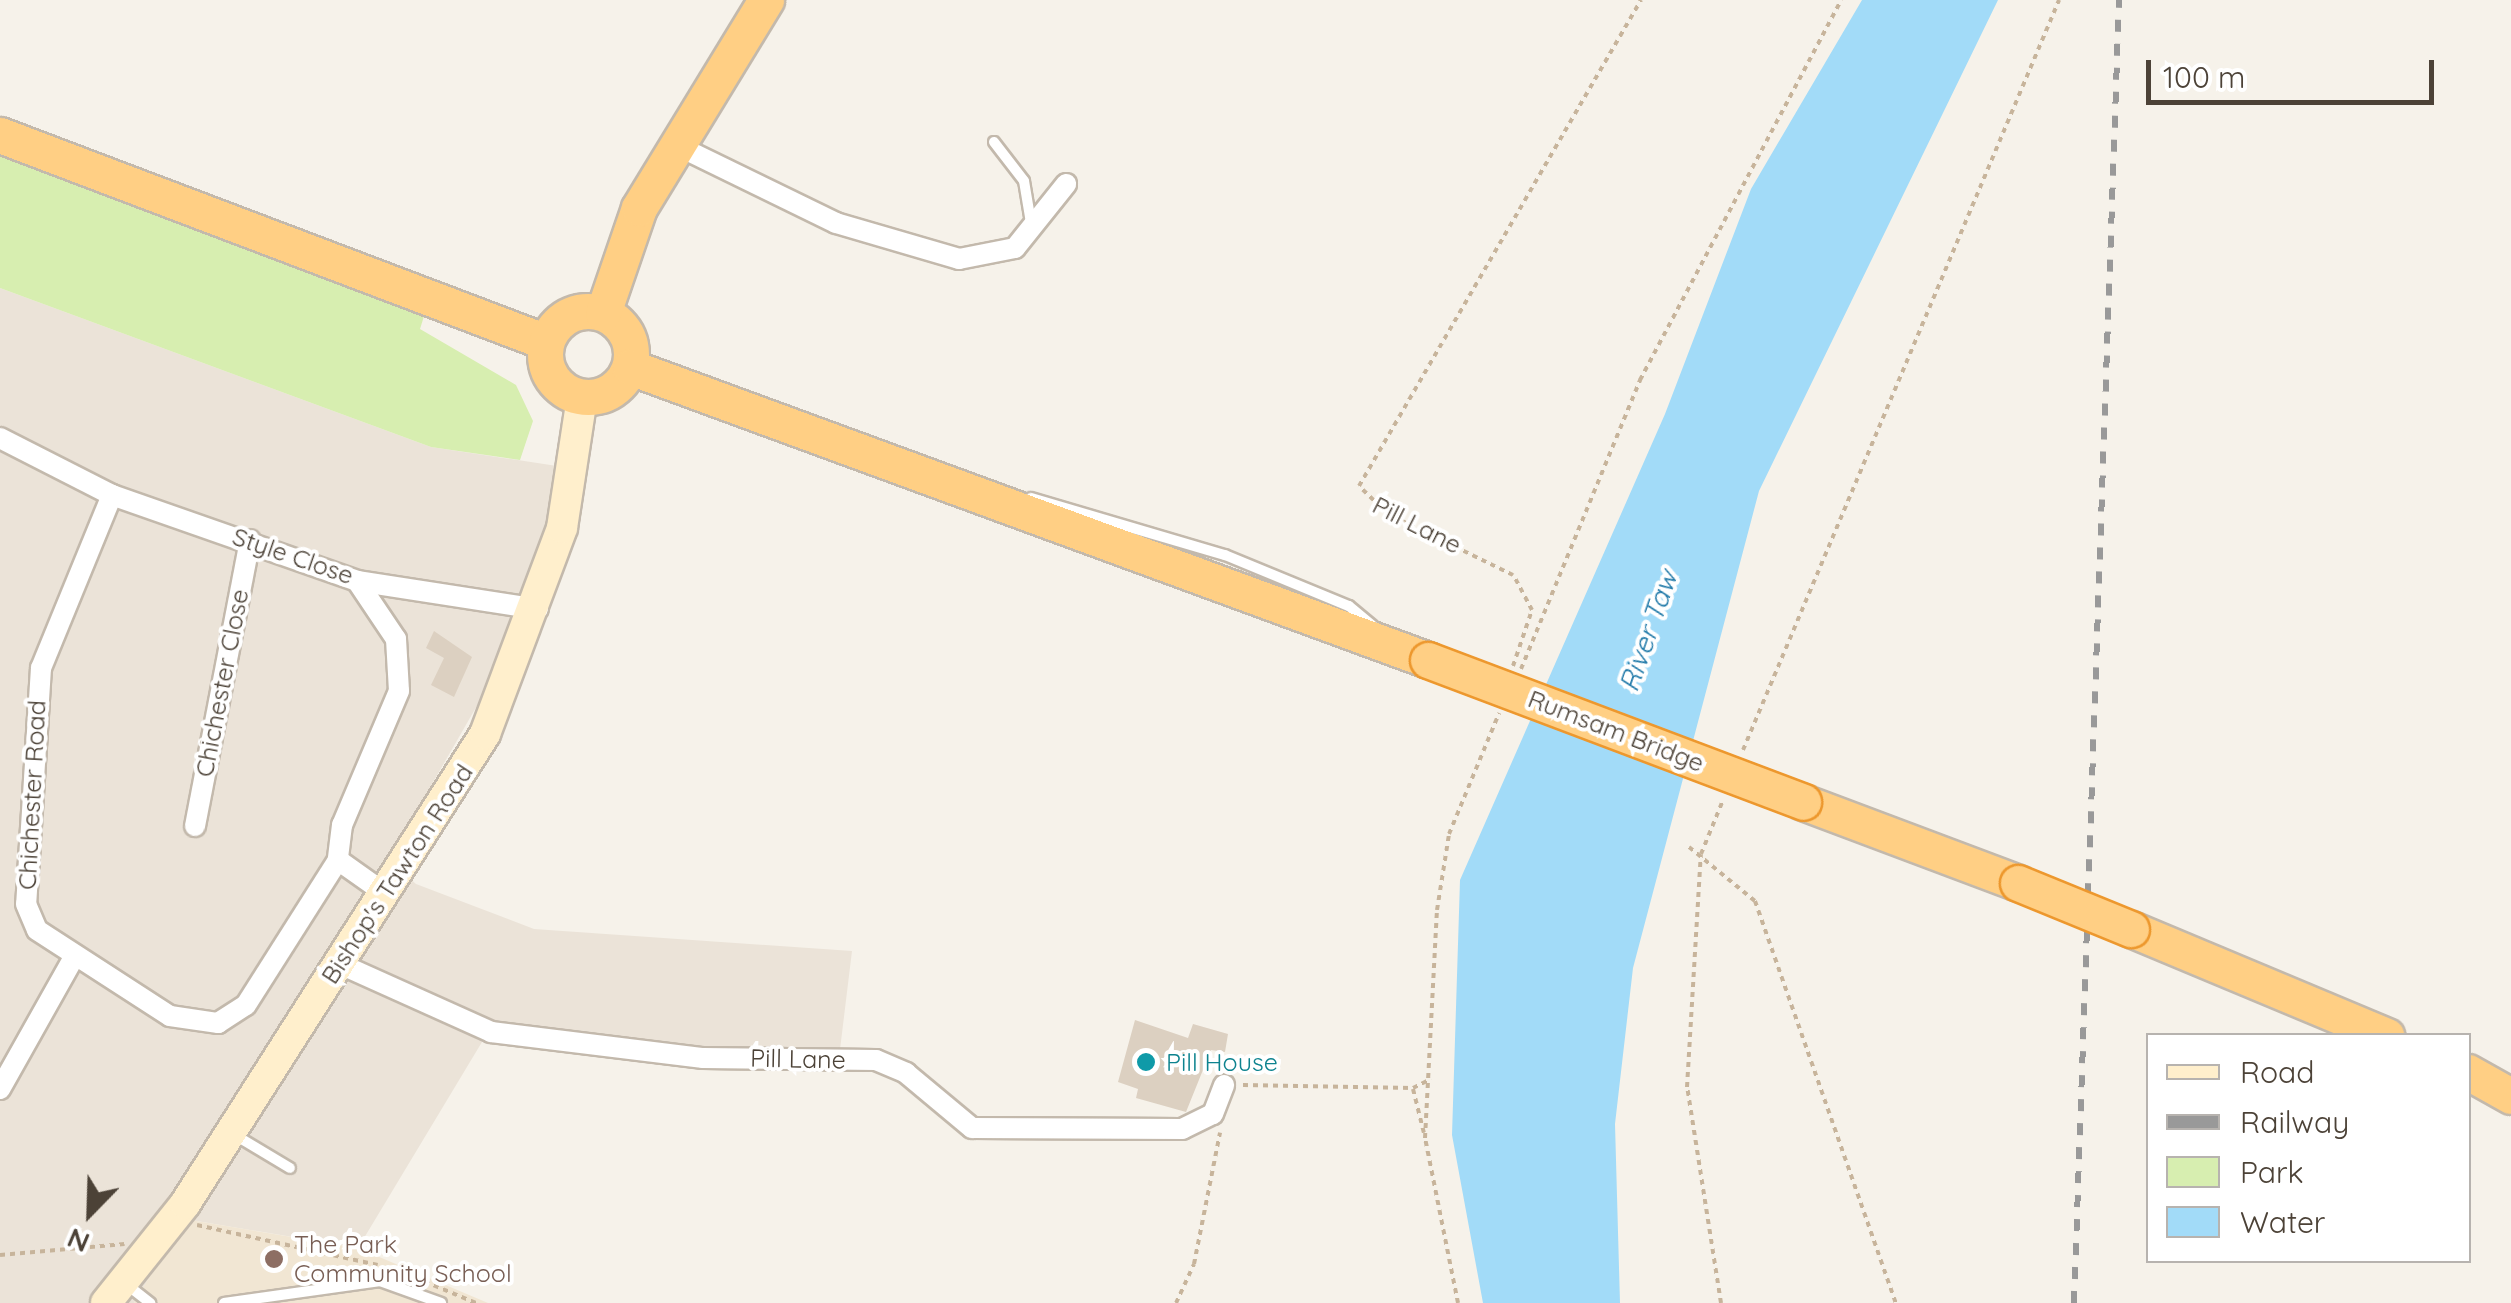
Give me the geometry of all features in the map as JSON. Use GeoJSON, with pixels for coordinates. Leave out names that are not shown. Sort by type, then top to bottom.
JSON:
{"type":"FeatureCollection","features":[{"type":"Feature","properties":{"kind":"highway"},"geometry":{"type":"LineString","coordinates":[[603,313],[674,144],[766,0]]}},
{"type":"Feature","properties":{"kind":"highway"},"geometry":{"type":"LineString","coordinates":[[0,135],[546,342]]}},
{"type":"Feature","properties":{"kind":"highway"},"geometry":{"type":"LineString","coordinates":[[574,312],[603,313],[630,341],[630,367],[606,394],[582,397],[556,384],[546,342],[574,312]]}},
{"type":"Feature","properties":{"kind":"highway","name":"Rumsam Bridge"},"geometry":{"type":"LineString","coordinates":[[630,367],[966,488],[2018,883],[2380,1033]]}},
{"type":"Feature","properties":{"kind":"highway"},"geometry":{"type":"LineString","coordinates":[[2486,1074],[2511,1096]]}},
{"type":"Feature","properties":{"kind":"main road","name":"Bishop's Tawton Road"},"geometry":{"type":"LineString","coordinates":[[116,1293],[173,1220],[386,894],[485,734],[538,608],[576,463],[582,397]]}},
{"type":"Feature","properties":{"kind":"street"},"geometry":{"type":"LineString","coordinates":[[674,144],[836,223],[959,259],[1001,253],[1032,234],[1066,184]]}},
{"type":"Feature","properties":{"kind":"street","name":"Style Close"},"geometry":{"type":"LineString","coordinates":[[0,438],[112,495],[250,540],[357,581],[538,608]]}},
{"type":"Feature","properties":{"kind":"street","name":"Chichester Road"},"geometry":{"type":"LineString","coordinates":[[112,495],[38,694],[26,904],[42,937],[182,1021],[228,1019],[246,1006],[338,860],[342,825],[399,691],[396,638],[357,581]]}},
{"type":"Feature","properties":{"kind":"street","name":"Chichester Close"},"geometry":{"type":"LineString","coordinates":[[194,826],[250,540]]}},
{"type":"Feature","properties":{"kind":"street"},"geometry":{"type":"LineString","coordinates":[[338,860],[386,894]]}},
{"type":"Feature","properties":{"kind":"street"},"geometry":{"type":"LineString","coordinates":[[0,1090],[74,959]]}},
{"type":"Feature","properties":{"kind":"street","name":"Pill Lane"},"geometry":{"type":"LineString","coordinates":[[340,964],[490,1032],[703,1058],[876,1060],[906,1073],[972,1128],[1134,1134],[1213,1114]]}},
{"type":"Feature","properties":{"kind":"street"},"geometry":{"type":"LineString","coordinates":[[1213,1114],[1224,1085]]}},
{"type":"Feature","properties":{"kind":"lane"},"geometry":{"type":"LineString","coordinates":[[994,142],[1024,181],[1032,234]]}},
{"type":"Feature","properties":{"kind":"lane"},"geometry":{"type":"LineString","coordinates":[[230,1132],[290,1168]]}},
{"type":"Feature","properties":{"kind":"lane"},"geometry":{"type":"LineString","coordinates":[[224,1303],[380,1281],[441,1303]]}},
{"type":"Feature","properties":{"kind":"lane"},"geometry":{"type":"LineString","coordinates":[[408,1303],[409,1290]]}},
{"type":"Feature","properties":{"kind":"lane"},"geometry":{"type":"LineString","coordinates":[[116,1293],[150,1303]]}},
{"type":"Feature","properties":{"kind":"path","name":"Pill Lane"},"geometry":{"type":"LineString","coordinates":[[1640,0],[1359,486],[1388,514],[1502,565],[1527,592],[1532,610],[1512,680],[1640,380],[1841,0]]}},
{"type":"Feature","properties":{"kind":"path"},"geometry":{"type":"LineString","coordinates":[[1736,768],[2059,0]]}},
{"type":"Feature","properties":{"kind":"path"},"geometry":{"type":"LineString","coordinates":[[1425,1138],[1440,864],[1502,707]]}},
{"type":"Feature","properties":{"kind":"path"},"geometry":{"type":"LineString","coordinates":[[1721,1303],[1687,1087],[1701,854],[1729,785]]}},
{"type":"Feature","properties":{"kind":"path"},"geometry":{"type":"LineString","coordinates":[[1689,848],[1755,902],[1896,1303]]}},
{"type":"Feature","properties":{"kind":"path"},"geometry":{"type":"LineString","coordinates":[[1224,1085],[1413,1088],[1431,1078]]}},
{"type":"Feature","properties":{"kind":"path"},"geometry":{"type":"LineString","coordinates":[[1413,1088],[1458,1303]]}},
{"type":"Feature","properties":{"kind":"path"},"geometry":{"type":"LineString","coordinates":[[1176,1303],[1210,1202],[1220,1132],[1213,1114]]}},
{"type":"Feature","properties":{"kind":"path"},"geometry":{"type":"LineString","coordinates":[[173,1220],[421,1275],[476,1303]]}},
{"type":"Feature","properties":{"kind":"path"},"geometry":{"type":"LineString","coordinates":[[0,1255],[138,1245]]}},
{"type":"Feature","properties":{"kind":"shaded area"},"geometry":{"type":"Polygon","coordinates":[[[0,288],[431,447],[557,466],[540,555],[494,676],[389,859],[416,884],[534,929],[852,951],[838,1066],[485,1037],[358,1248],[185,1219],[134,1303],[0,1303],[0,288]]]}},
{"type":"Feature","properties":{"kind":"shaded area","name":"The Park Community School"},"geometry":{"type":"Polygon","coordinates":[[[184,1219],[358,1248],[488,1303],[134,1303],[184,1219]]]}},
{"type":"Feature","properties":{"kind":"green space"},"geometry":{"type":"Polygon","coordinates":[[[0,156],[425,313],[420,329],[516,385],[533,421],[520,460],[431,447],[0,288],[0,156]]]}},
{"type":"Feature","properties":{"kind":"water","name":"River Taw"},"geometry":{"type":"Polygon","coordinates":[[[1862,0],[1998,0],[1759,491],[1633,968],[1615,1124],[1620,1303],[1483,1303],[1452,1135],[1460,880],[1665,414],[1751,189],[1862,0]]]}},
{"type":"Feature","properties":{"kind":"building"},"geometry":{"type":"Polygon","coordinates":[[[434,631],[472,657],[454,697],[431,685],[444,658],[426,648],[434,631]]]}},
{"type":"Feature","properties":{"kind":"building","name":"Pill House"},"geometry":{"type":"Polygon","coordinates":[[[1135,1020],[1188,1038],[1193,1024],[1228,1034],[1225,1052],[1211,1050],[1186,1112],[1136,1098],[1138,1089],[1118,1082],[1135,1020]]]}},
{"type":"Feature","properties":{"kind":"railway"},"geometry":{"type":"LineString","coordinates":[[2074,1303],[2119,0]]}},
{"type":"Feature","properties":{"kind":"place","name":"Pill House"},"geometry":{"type":"Point","coordinates":[1146,1062]}},
{"type":"Feature","properties":{"kind":"place","name":"The Park Community School"},"geometry":{"type":"Point","coordinates":[274,1259]}}]}
